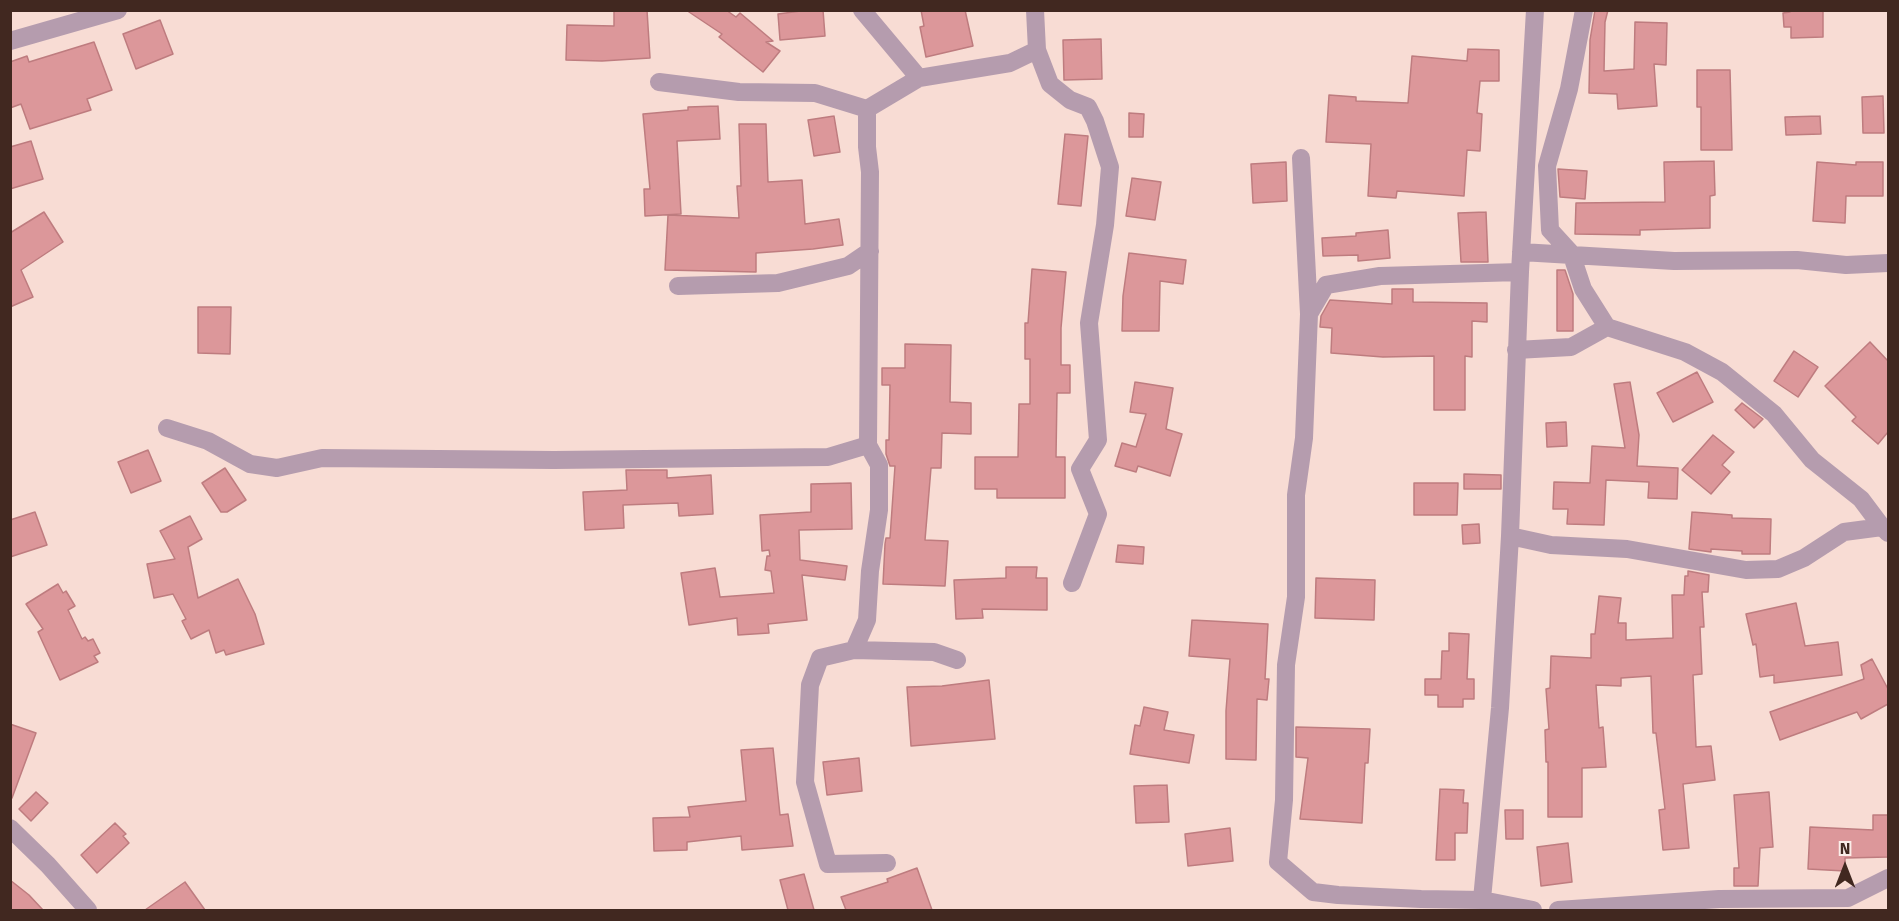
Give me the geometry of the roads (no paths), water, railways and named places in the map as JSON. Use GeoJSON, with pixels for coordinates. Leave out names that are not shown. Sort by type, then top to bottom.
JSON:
{"type":"FeatureCollection","features":[{"type":"Feature","properties":{"kind":"street"},"geometry":{"type":"LineString","coordinates":[[10,40],[118,10]]}},
{"type":"Feature","properties":{"kind":"street"},"geometry":{"type":"LineString","coordinates":[[862,10],[919,78]]}},
{"type":"Feature","properties":{"kind":"street"},"geometry":{"type":"LineString","coordinates":[[1035,10],[1037,50],[1050,84],[1070,99],[1088,107],[1110,167],[1105,225],[1089,323],[1098,440],[1080,469],[1098,514],[1072,583]]}},
{"type":"Feature","properties":{"kind":"street"},"geometry":{"type":"LineString","coordinates":[[1481,905],[1500,708],[1510,536],[1516,350],[1535,10]]}},
{"type":"Feature","properties":{"kind":"street"},"geometry":{"type":"LineString","coordinates":[[1584,10],[1569,89],[1547,166],[1550,230],[1571,253],[1583,289],[1607,327],[1685,352],[1722,372],[1774,414],[1812,460],[1862,499],[1885,530]]}},
{"type":"Feature","properties":{"kind":"street"},"geometry":{"type":"LineString","coordinates":[[659,82],[739,93],[814,93],[867,109],[919,78],[1010,63],[1037,50]]}},
{"type":"Feature","properties":{"kind":"street"},"geometry":{"type":"LineString","coordinates":[[854,650],[867,620],[870,571],[879,510],[879,465],[868,445],[870,172],[867,147],[867,109]]}},
{"type":"Feature","properties":{"kind":"street"},"geometry":{"type":"LineString","coordinates":[[1526,155],[1547,166]]}},
{"type":"Feature","properties":{"kind":"street"},"geometry":{"type":"LineString","coordinates":[[1301,158],[1310,314],[1304,438],[1296,495],[1296,597],[1286,665],[1284,800],[1278,862],[1313,892],[1421,899],[1533,910]]}},
{"type":"Feature","properties":{"kind":"street"},"geometry":{"type":"LineString","coordinates":[[678,286],[778,283],[848,266],[870,251]]}},
{"type":"Feature","properties":{"kind":"street"},"geometry":{"type":"LineString","coordinates":[[1521,252],[1571,253],[1674,261],[1797,260],[1846,266],[1888,263]]}},
{"type":"Feature","properties":{"kind":"street"},"geometry":{"type":"LineString","coordinates":[[848,266],[870,279]]}},
{"type":"Feature","properties":{"kind":"street"},"geometry":{"type":"LineString","coordinates":[[1310,314],[1326,285],[1380,276],[1520,272]]}},
{"type":"Feature","properties":{"kind":"street"},"geometry":{"type":"LineString","coordinates":[[1516,350],[1571,347],[1607,327]]}},
{"type":"Feature","properties":{"kind":"street"},"geometry":{"type":"LineString","coordinates":[[167,429],[208,441],[250,464],[278,468],[322,458],[566,460],[828,457],[868,445]]}},
{"type":"Feature","properties":{"kind":"street"},"geometry":{"type":"LineString","coordinates":[[1510,536],[1551,546],[1627,549],[1746,570],[1778,569],[1804,558],[1844,532],[1885,530]]}},
{"type":"Feature","properties":{"kind":"street"},"geometry":{"type":"LineString","coordinates":[[887,863],[828,864],[805,782],[810,685],[820,658],[854,650],[934,652],[957,660]]}},
{"type":"Feature","properties":{"kind":"street"},"geometry":{"type":"LineString","coordinates":[[10,828],[48,865],[88,910]]}},
{"type":"Feature","properties":{"kind":"street"},"geometry":{"type":"LineString","coordinates":[[1558,910],[1719,899],[1848,898],[1888,878]]}}]}
